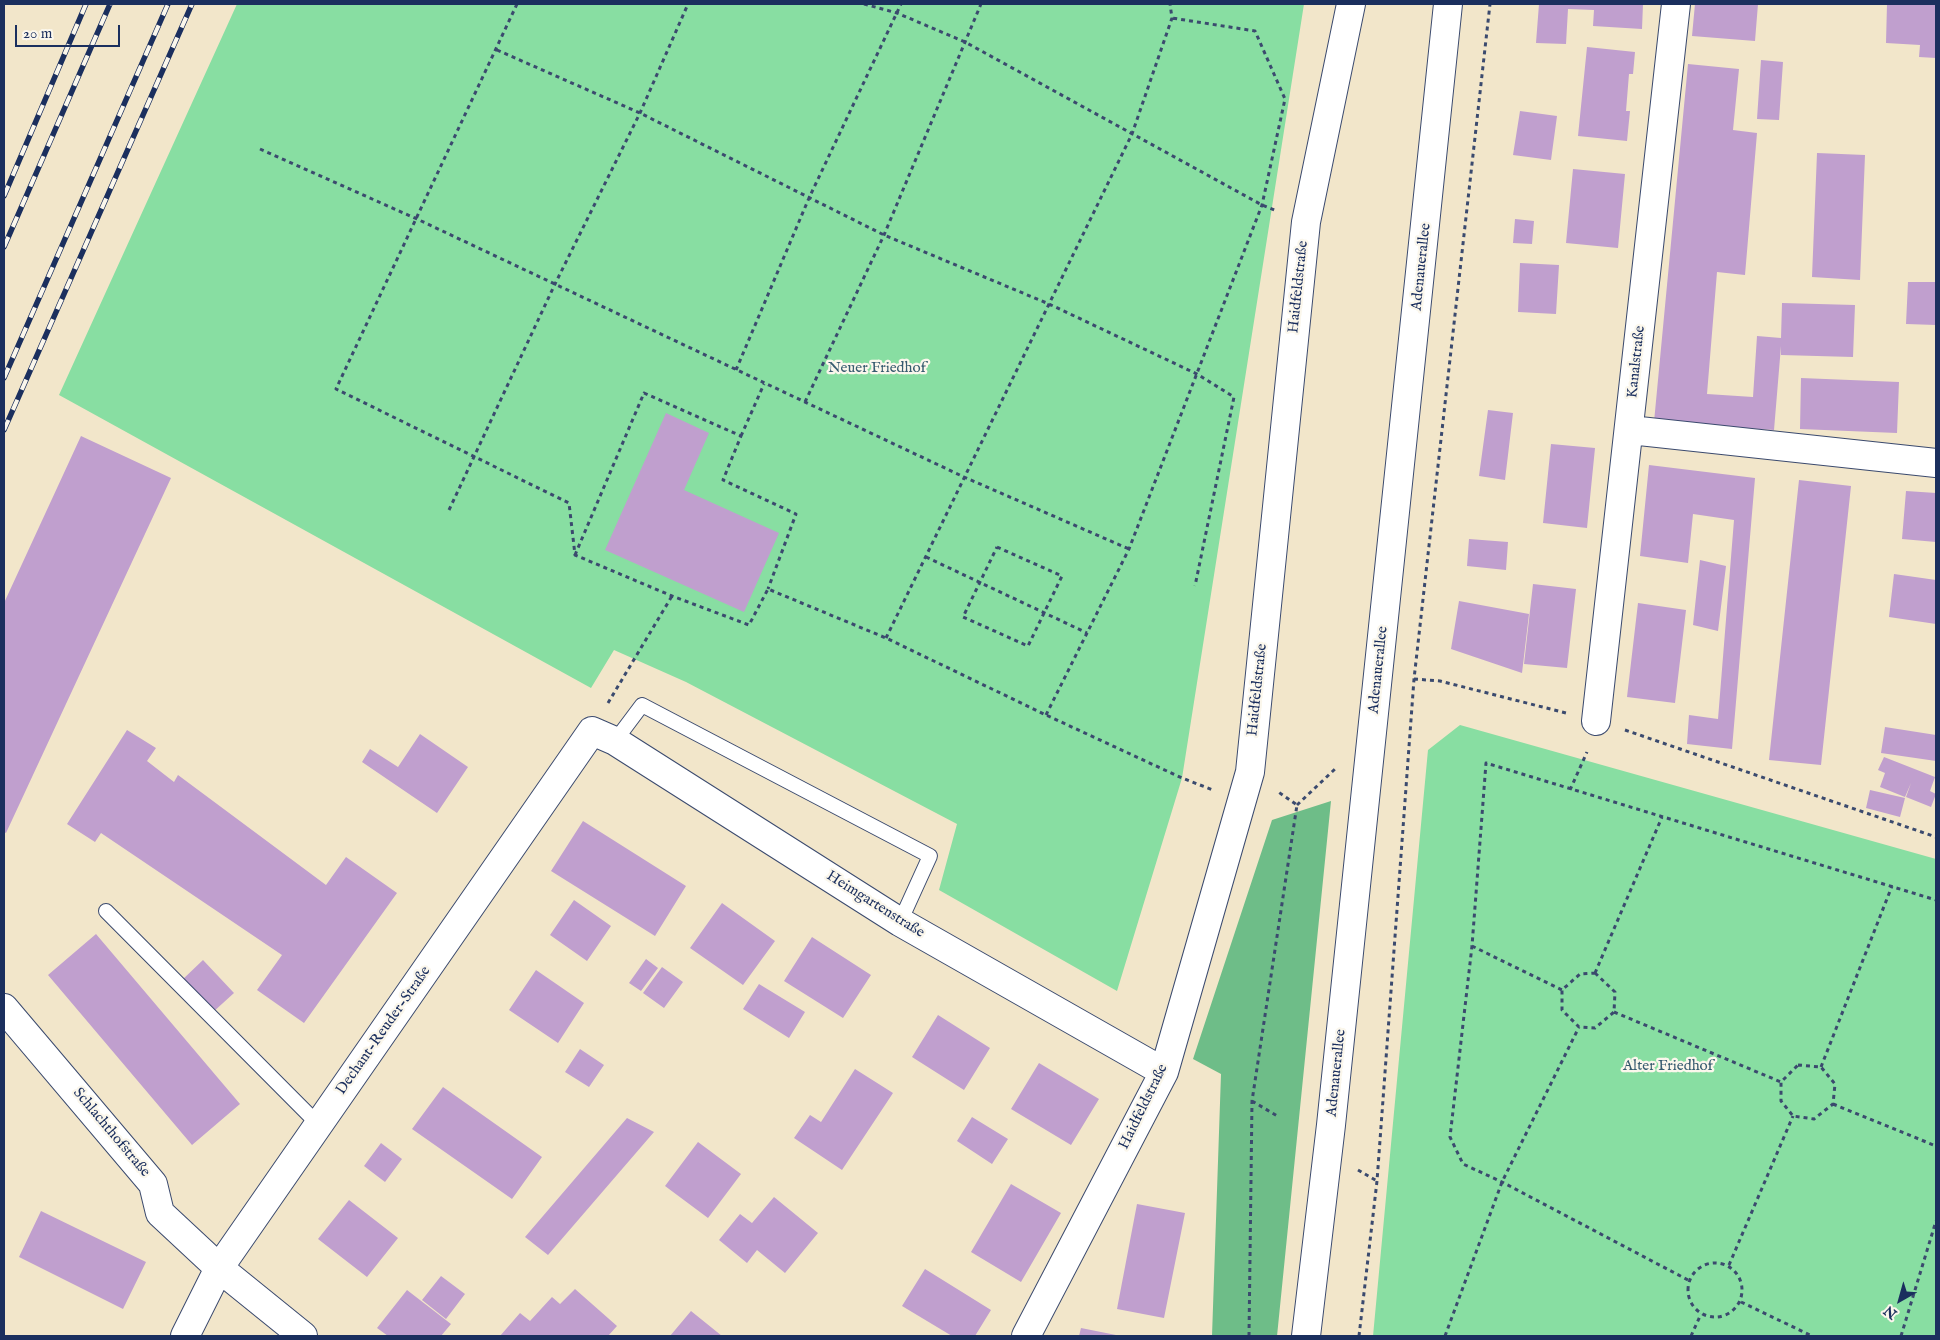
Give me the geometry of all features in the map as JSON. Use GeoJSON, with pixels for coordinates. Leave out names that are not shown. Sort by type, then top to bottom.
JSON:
{"type":"FeatureCollection","features":[{"type":"Feature","properties":{"kind":"street","name":"Haidfeldstraße"},"geometry":{"type":"LineString","coordinates":[[1026,1336],[1164,1072],[1250,772],[1306,222],[1351,4]]}},
{"type":"Feature","properties":{"kind":"street","name":"Adenauerallee"},"geometry":{"type":"LineString","coordinates":[[1306,1336],[1331,1125],[1448,4]]}},
{"type":"Feature","properties":{"kind":"street","name":"Kanalstraße"},"geometry":{"type":"LineString","coordinates":[[1596,721],[1630,430],[1676,4]]}},
{"type":"Feature","properties":{"kind":"street"},"geometry":{"type":"LineString","coordinates":[[1630,430],[1936,463]]}},
{"type":"Feature","properties":{"kind":"street","name":"Heimgartenstraße"},"geometry":{"type":"LineString","coordinates":[[603,736],[900,922],[1164,1072]]}},
{"type":"Feature","properties":{"kind":"street","name":"Dechant-Reuder-Straße"},"geometry":{"type":"LineString","coordinates":[[185,1336],[219,1268],[319,1125],[603,736]]}},
{"type":"Feature","properties":{"kind":"street","name":"Schlachthofstraße"},"geometry":{"type":"LineString","coordinates":[[4,1008],[153,1184],[160,1213],[219,1268],[303,1336]]}},
{"type":"Feature","properties":{"kind":"lane"},"geometry":{"type":"LineString","coordinates":[[603,736],[642,705],[930,856],[900,922]]}},
{"type":"Feature","properties":{"kind":"lane"},"geometry":{"type":"LineString","coordinates":[[106,911],[319,1125]]}},
{"type":"Feature","properties":{"kind":"path"},"geometry":{"type":"LineString","coordinates":[[517,4],[336,389],[569,503],[575,555]]}},
{"type":"Feature","properties":{"kind":"path"},"geometry":{"type":"LineString","coordinates":[[449,510],[555,284],[640,113],[688,4]]}},
{"type":"Feature","properties":{"kind":"path"},"geometry":{"type":"LineString","coordinates":[[864,4],[897,13],[964,42],[1262,205],[1306,222]]}},
{"type":"Feature","properties":{"kind":"path"},"geometry":{"type":"LineString","coordinates":[[736,370],[809,198],[901,4]]}},
{"type":"Feature","properties":{"kind":"path"},"geometry":{"type":"LineString","coordinates":[[805,402],[884,235],[981,4]]}},
{"type":"Feature","properties":{"kind":"path"},"geometry":{"type":"LineString","coordinates":[[886,638],[1132,134],[1172,18],[1170,4]]}},
{"type":"Feature","properties":{"kind":"path"},"geometry":{"type":"LineString","coordinates":[[1359,1336],[1377,1181],[1414,679],[1490,4]]}},
{"type":"Feature","properties":{"kind":"path"},"geometry":{"type":"LineString","coordinates":[[1046,715],[1129,549],[1197,374],[1262,205],[1285,99],[1255,32],[1172,18]]}},
{"type":"Feature","properties":{"kind":"path"},"geometry":{"type":"LineString","coordinates":[[497,50],[640,113],[884,235],[1049,304],[1197,374],[1234,396],[1195,586]]}},
{"type":"Feature","properties":{"kind":"path"},"geometry":{"type":"LineString","coordinates":[[260,149],[555,284],[964,477],[1129,549]]}},
{"type":"Feature","properties":{"kind":"path"},"geometry":{"type":"LineString","coordinates":[[575,555],[672,596],[749,625],[768,589],[796,514],[722,480],[764,384]]}},
{"type":"Feature","properties":{"kind":"path"},"geometry":{"type":"LineString","coordinates":[[575,555],[644,393],[741,436]]}},
{"type":"Feature","properties":{"kind":"path"},"geometry":{"type":"LineString","coordinates":[[997,547],[1062,576],[1028,646],[963,617],[980,583],[997,547]]}},
{"type":"Feature","properties":{"kind":"path"},"geometry":{"type":"LineString","coordinates":[[926,558],[1087,634]]}},
{"type":"Feature","properties":{"kind":"path"},"geometry":{"type":"LineString","coordinates":[[768,589],[886,638],[1182,778],[1242,800]]}},
{"type":"Feature","properties":{"kind":"path"},"geometry":{"type":"LineString","coordinates":[[603,736],[672,596]]}},
{"type":"Feature","properties":{"kind":"path"},"geometry":{"type":"LineString","coordinates":[[1414,679],[1440,681],[1596,721],[1936,837]]}},
{"type":"Feature","properties":{"kind":"path"},"geometry":{"type":"LineString","coordinates":[[1570,790],[1587,753],[1596,721]]}},
{"type":"Feature","properties":{"kind":"path"},"geometry":{"type":"LineString","coordinates":[[1688,1280],[1502,1182],[1463,1164],[1450,1138],[1472,946],[1486,763],[1936,900]]}},
{"type":"Feature","properties":{"kind":"path"},"geometry":{"type":"LineString","coordinates":[[1249,1336],[1252,1101],[1297,805],[1250,772]]}},
{"type":"Feature","properties":{"kind":"path"},"geometry":{"type":"LineString","coordinates":[[1595,973],[1662,817]]}},
{"type":"Feature","properties":{"kind":"path"},"geometry":{"type":"LineString","coordinates":[[1821,1067],[1892,886]]}},
{"type":"Feature","properties":{"kind":"path"},"geometry":{"type":"LineString","coordinates":[[1472,946],[1562,990]]}},
{"type":"Feature","properties":{"kind":"path"},"geometry":{"type":"LineString","coordinates":[[1595,973],[1615,992],[1614,1012],[1595,1028],[1578,1027],[1562,1010],[1562,990],[1580,974],[1595,973]]}},
{"type":"Feature","properties":{"kind":"path"},"geometry":{"type":"LineString","coordinates":[[1614,1012],[1781,1082]]}},
{"type":"Feature","properties":{"kind":"path"},"geometry":{"type":"LineString","coordinates":[[1446,1336],[1502,1182],[1578,1027]]}},
{"type":"Feature","properties":{"kind":"path"},"geometry":{"type":"LineString","coordinates":[[1798,1065],[1821,1067],[1835,1084],[1833,1104],[1814,1119],[1793,1116],[1781,1101],[1781,1082],[1798,1065]]}},
{"type":"Feature","properties":{"kind":"path"},"geometry":{"type":"LineString","coordinates":[[1252,1101],[1279,1117]]}},
{"type":"Feature","properties":{"kind":"path"},"geometry":{"type":"LineString","coordinates":[[1833,1104],[1936,1146]]}},
{"type":"Feature","properties":{"kind":"path"},"geometry":{"type":"LineString","coordinates":[[1729,1265],[1793,1116]]}},
{"type":"Feature","properties":{"kind":"path"},"geometry":{"type":"LineString","coordinates":[[1355,1168],[1377,1181]]}},
{"type":"Feature","properties":{"kind":"path"},"geometry":{"type":"LineString","coordinates":[[1900,1336],[1936,1220]]}},
{"type":"Feature","properties":{"kind":"path"},"geometry":{"type":"LineString","coordinates":[[1706,1263],[1729,1265],[1742,1282],[1741,1302],[1722,1317],[1701,1314],[1688,1299],[1688,1280],[1706,1263]]}},
{"type":"Feature","properties":{"kind":"path"},"geometry":{"type":"LineString","coordinates":[[1741,1302],[1812,1336]]}},
{"type":"Feature","properties":{"kind":"path"},"geometry":{"type":"LineString","coordinates":[[1691,1336],[1701,1314]]}},
{"type":"Feature","properties":{"kind":"green space","name":"Neuer Friedhof"},"geometry":{"type":"Polygon","coordinates":[[[237,4],[1304,4],[1182,778],[1117,991],[939,890],[957,824],[686,682],[614,650],[591,688],[59,395],[237,4]]]}},
{"type":"Feature","properties":{"kind":"green space","name":"Alter Friedhof"},"geometry":{"type":"Polygon","coordinates":[[[1460,725],[1936,859],[1936,1336],[1373,1336],[1428,750],[1460,725]]]}},
{"type":"Feature","properties":{"kind":"green space"},"geometry":{"type":"Polygon","coordinates":[[[1331,801],[1277,1336],[1212,1336],[1221,1074],[1193,1059],[1272,820],[1331,801]]]}},
{"type":"Feature","properties":{"kind":"building"},"geometry":{"type":"Polygon","coordinates":[[[1539,4],[1643,4],[1642,29],[1593,26],[1594,10],[1568,9],[1566,44],[1536,43],[1539,4]]]}},
{"type":"Feature","properties":{"kind":"building"},"geometry":{"type":"Polygon","coordinates":[[[1695,4],[1758,4],[1755,41],[1692,36],[1695,4]]]}},
{"type":"Feature","properties":{"kind":"building"},"geometry":{"type":"Polygon","coordinates":[[[1887,4],[1936,4],[1936,58],[1919,57],[1920,45],[1886,43],[1887,4]]]}},
{"type":"Feature","properties":{"kind":"building"},"geometry":{"type":"Polygon","coordinates":[[[1587,47],[1635,52],[1633,74],[1629,74],[1626,111],[1630,111],[1627,141],[1578,136],[1587,47]]]}},
{"type":"Feature","properties":{"kind":"building"},"geometry":{"type":"Polygon","coordinates":[[[1761,60],[1783,62],[1779,120],[1757,119],[1761,60]]]}},
{"type":"Feature","properties":{"kind":"building"},"geometry":{"type":"Polygon","coordinates":[[[1688,64],[1739,69],[1733,130],[1757,133],[1745,275],[1717,272],[1707,394],[1753,397],[1757,336],[1781,338],[1782,303],[1855,305],[1853,357],[1781,355],[1781,346],[1774,430],[1654,422],[1688,64]]]}},
{"type":"Feature","properties":{"kind":"building"},"geometry":{"type":"Polygon","coordinates":[[[1520,111],[1557,116],[1551,160],[1513,155],[1520,111]]]}},
{"type":"Feature","properties":{"kind":"building"},"geometry":{"type":"Polygon","coordinates":[[[1817,153],[1865,155],[1860,280],[1812,277],[1817,153]]]}},
{"type":"Feature","properties":{"kind":"building"},"geometry":{"type":"Polygon","coordinates":[[[1573,169],[1625,174],[1618,248],[1566,243],[1573,169]]]}},
{"type":"Feature","properties":{"kind":"building"},"geometry":{"type":"Polygon","coordinates":[[[1515,219],[1534,221],[1532,244],[1513,243],[1515,219]]]}},
{"type":"Feature","properties":{"kind":"building"},"geometry":{"type":"Polygon","coordinates":[[[1520,263],[1559,265],[1556,314],[1518,312],[1520,263]]]}},
{"type":"Feature","properties":{"kind":"building"},"geometry":{"type":"Polygon","coordinates":[[[1908,282],[1936,282],[1936,325],[1906,324],[1908,282]]]}},
{"type":"Feature","properties":{"kind":"building"},"geometry":{"type":"Polygon","coordinates":[[[1801,378],[1899,382],[1897,433],[1800,429],[1801,378]]]}},
{"type":"Feature","properties":{"kind":"building"},"geometry":{"type":"Polygon","coordinates":[[[1488,410],[1513,413],[1505,480],[1479,476],[1488,410]]]}},
{"type":"Feature","properties":{"kind":"building"},"geometry":{"type":"Polygon","coordinates":[[[666,413],[709,433],[684,490],[779,533],[744,612],[605,550],[666,413]]]}},
{"type":"Feature","properties":{"kind":"building"},"geometry":{"type":"Polygon","coordinates":[[[81,436],[171,478],[6,833],[4,832],[4,603],[81,436]]]}},
{"type":"Feature","properties":{"kind":"building"},"geometry":{"type":"Polygon","coordinates":[[[1551,444],[1595,448],[1587,528],[1543,523],[1551,444]]]}},
{"type":"Feature","properties":{"kind":"building"},"geometry":{"type":"Polygon","coordinates":[[[1649,465],[1755,478],[1732,749],[1687,744],[1689,715],[1718,719],[1734,520],[1693,514],[1688,563],[1640,556],[1649,465]]]}},
{"type":"Feature","properties":{"kind":"building"},"geometry":{"type":"Polygon","coordinates":[[[1799,480],[1851,486],[1821,765],[1769,760],[1799,480]]]}},
{"type":"Feature","properties":{"kind":"building"},"geometry":{"type":"Polygon","coordinates":[[[1906,491],[1936,493],[1936,542],[1902,539],[1906,491]]]}},
{"type":"Feature","properties":{"kind":"building"},"geometry":{"type":"Polygon","coordinates":[[[1469,539],[1508,542],[1506,570],[1467,566],[1469,539]]]}},
{"type":"Feature","properties":{"kind":"building"},"geometry":{"type":"Polygon","coordinates":[[[1700,560],[1726,566],[1718,631],[1693,625],[1700,560]]]}},
{"type":"Feature","properties":{"kind":"building"},"geometry":{"type":"Polygon","coordinates":[[[1894,574],[1936,580],[1936,624],[1889,617],[1894,574]]]}},
{"type":"Feature","properties":{"kind":"building"},"geometry":{"type":"Polygon","coordinates":[[[1533,584],[1576,589],[1567,668],[1524,664],[1533,584]]]}},
{"type":"Feature","properties":{"kind":"building"},"geometry":{"type":"Polygon","coordinates":[[[1459,601],[1529,614],[1522,673],[1451,649],[1459,601]]]}},
{"type":"Feature","properties":{"kind":"building"},"geometry":{"type":"Polygon","coordinates":[[[1638,603],[1686,610],[1675,703],[1627,697],[1638,603]]]}},
{"type":"Feature","properties":{"kind":"building"},"geometry":{"type":"Polygon","coordinates":[[[1885,727],[1936,735],[1936,761],[1881,753],[1885,727]]]}},
{"type":"Feature","properties":{"kind":"building"},"geometry":{"type":"Polygon","coordinates":[[[127,730],[156,748],[147,761],[174,782],[178,775],[326,885],[346,857],[397,893],[304,1023],[257,990],[282,955],[101,833],[95,842],[67,824],[127,730]]]}},
{"type":"Feature","properties":{"kind":"building"},"geometry":{"type":"Polygon","coordinates":[[[420,734],[468,767],[437,813],[362,762],[370,749],[398,767],[420,734]]]}},
{"type":"Feature","properties":{"kind":"building"},"geometry":{"type":"Polygon","coordinates":[[[1884,757],[1935,777],[1930,791],[1936,794],[1931,807],[1906,797],[1911,783],[1905,797],[1880,787],[1885,773],[1878,770],[1884,757]]]}},
{"type":"Feature","properties":{"kind":"building"},"geometry":{"type":"Polygon","coordinates":[[[1870,790],[1905,798],[1900,817],[1866,808],[1870,790]]]}},
{"type":"Feature","properties":{"kind":"building"},"geometry":{"type":"Polygon","coordinates":[[[583,821],[686,886],[655,936],[551,871],[583,821]]]}},
{"type":"Feature","properties":{"kind":"building"},"geometry":{"type":"Polygon","coordinates":[[[574,900],[611,926],[587,961],[550,935],[574,900]]]}},
{"type":"Feature","properties":{"kind":"building"},"geometry":{"type":"Polygon","coordinates":[[[722,903],[775,941],[743,985],[690,948],[722,903]]]}},
{"type":"Feature","properties":{"kind":"building"},"geometry":{"type":"Polygon","coordinates":[[[96,934],[240,1104],[192,1145],[48,975],[96,934]]]}},
{"type":"Feature","properties":{"kind":"building"},"geometry":{"type":"Polygon","coordinates":[[[812,937],[871,975],[843,1018],[784,981],[812,937]]]}},
{"type":"Feature","properties":{"kind":"building"},"geometry":{"type":"Polygon","coordinates":[[[646,959],[658,968],[641,991],[629,983],[646,959]]]}},
{"type":"Feature","properties":{"kind":"building"},"geometry":{"type":"Polygon","coordinates":[[[203,960],[234,993],[212,1013],[181,981],[203,960]]]}},
{"type":"Feature","properties":{"kind":"building"},"geometry":{"type":"Polygon","coordinates":[[[662,967],[683,982],[664,1008],[643,993],[662,967]]]}},
{"type":"Feature","properties":{"kind":"building"},"geometry":{"type":"Polygon","coordinates":[[[536,970],[584,1003],[558,1043],[509,1010],[536,970]]]}},
{"type":"Feature","properties":{"kind":"building"},"geometry":{"type":"Polygon","coordinates":[[[759,984],[805,1012],[789,1038],[743,1009],[759,984]]]}},
{"type":"Feature","properties":{"kind":"building"},"geometry":{"type":"Polygon","coordinates":[[[938,1015],[990,1048],[964,1090],[912,1057],[938,1015]]]}},
{"type":"Feature","properties":{"kind":"building"},"geometry":{"type":"Polygon","coordinates":[[[580,1049],[604,1065],[589,1087],[565,1072],[580,1049]]]}},
{"type":"Feature","properties":{"kind":"building"},"geometry":{"type":"Polygon","coordinates":[[[1039,1063],[1099,1099],[1071,1145],[1011,1109],[1039,1063]]]}},
{"type":"Feature","properties":{"kind":"building"},"geometry":{"type":"Polygon","coordinates":[[[855,1069],[893,1093],[842,1170],[794,1138],[810,1115],[821,1122],[855,1069]]]}},
{"type":"Feature","properties":{"kind":"building"},"geometry":{"type":"Polygon","coordinates":[[[443,1087],[542,1157],[512,1199],[412,1129],[443,1087]]]}},
{"type":"Feature","properties":{"kind":"building"},"geometry":{"type":"Polygon","coordinates":[[[972,1117],[1008,1139],[992,1164],[957,1141],[972,1117]]]}},
{"type":"Feature","properties":{"kind":"building"},"geometry":{"type":"Polygon","coordinates":[[[627,1118],[654,1132],[548,1255],[525,1237],[627,1118]]]}},
{"type":"Feature","properties":{"kind":"building"},"geometry":{"type":"Polygon","coordinates":[[[698,1142],[741,1174],[708,1218],[665,1186],[698,1142]]]}},
{"type":"Feature","properties":{"kind":"building"},"geometry":{"type":"Polygon","coordinates":[[[381,1143],[402,1159],[385,1182],[364,1166],[381,1143]]]}},
{"type":"Feature","properties":{"kind":"building"},"geometry":{"type":"Polygon","coordinates":[[[1011,1184],[1061,1213],[1021,1282],[971,1252],[1011,1184]]]}},
{"type":"Feature","properties":{"kind":"building"},"geometry":{"type":"Polygon","coordinates":[[[774,1197],[818,1233],[785,1273],[757,1250],[747,1263],[719,1240],[740,1214],[752,1223],[774,1197]]]}},
{"type":"Feature","properties":{"kind":"building"},"geometry":{"type":"Polygon","coordinates":[[[349,1200],[398,1238],[367,1277],[318,1239],[349,1200]]]}},
{"type":"Feature","properties":{"kind":"building"},"geometry":{"type":"Polygon","coordinates":[[[1137,1204],[1185,1213],[1164,1318],[1117,1309],[1137,1204]]]}},
{"type":"Feature","properties":{"kind":"building"},"geometry":{"type":"Polygon","coordinates":[[[41,1211],[146,1262],[123,1309],[19,1257],[41,1211]]]}},
{"type":"Feature","properties":{"kind":"building"},"geometry":{"type":"Polygon","coordinates":[[[925,1269],[991,1310],[975,1336],[952,1336],[902,1306],[925,1269]]]}},
{"type":"Feature","properties":{"kind":"building"},"geometry":{"type":"Polygon","coordinates":[[[441,1276],[465,1294],[446,1319],[422,1300],[441,1276]]]}},
{"type":"Feature","properties":{"kind":"building"},"geometry":{"type":"Polygon","coordinates":[[[575,1289],[617,1326],[608,1336],[500,1336],[520,1313],[530,1321],[552,1297],[560,1304],[575,1289]]]}},
{"type":"Feature","properties":{"kind":"building"},"geometry":{"type":"Polygon","coordinates":[[[407,1290],[451,1324],[441,1336],[388,1336],[377,1328],[407,1290]]]}},
{"type":"Feature","properties":{"kind":"building"},"geometry":{"type":"Polygon","coordinates":[[[691,1311],[722,1336],[670,1336],[691,1311]]]}},
{"type":"Feature","properties":{"kind":"building"},"geometry":{"type":"Polygon","coordinates":[[[1081,1328],[1116,1335],[1116,1336],[1079,1336],[1081,1328]]]}},
{"type":"Feature","properties":{"kind":"railway"},"geometry":{"type":"LineString","coordinates":[[4,196],[86,4]]}},
{"type":"Feature","properties":{"kind":"railway"},"geometry":{"type":"LineString","coordinates":[[4,247],[110,4]]}},
{"type":"Feature","properties":{"kind":"railway"},"geometry":{"type":"LineString","coordinates":[[4,378],[168,4]]}},
{"type":"Feature","properties":{"kind":"railway"},"geometry":{"type":"LineString","coordinates":[[4,430],[192,4]]}}]}
